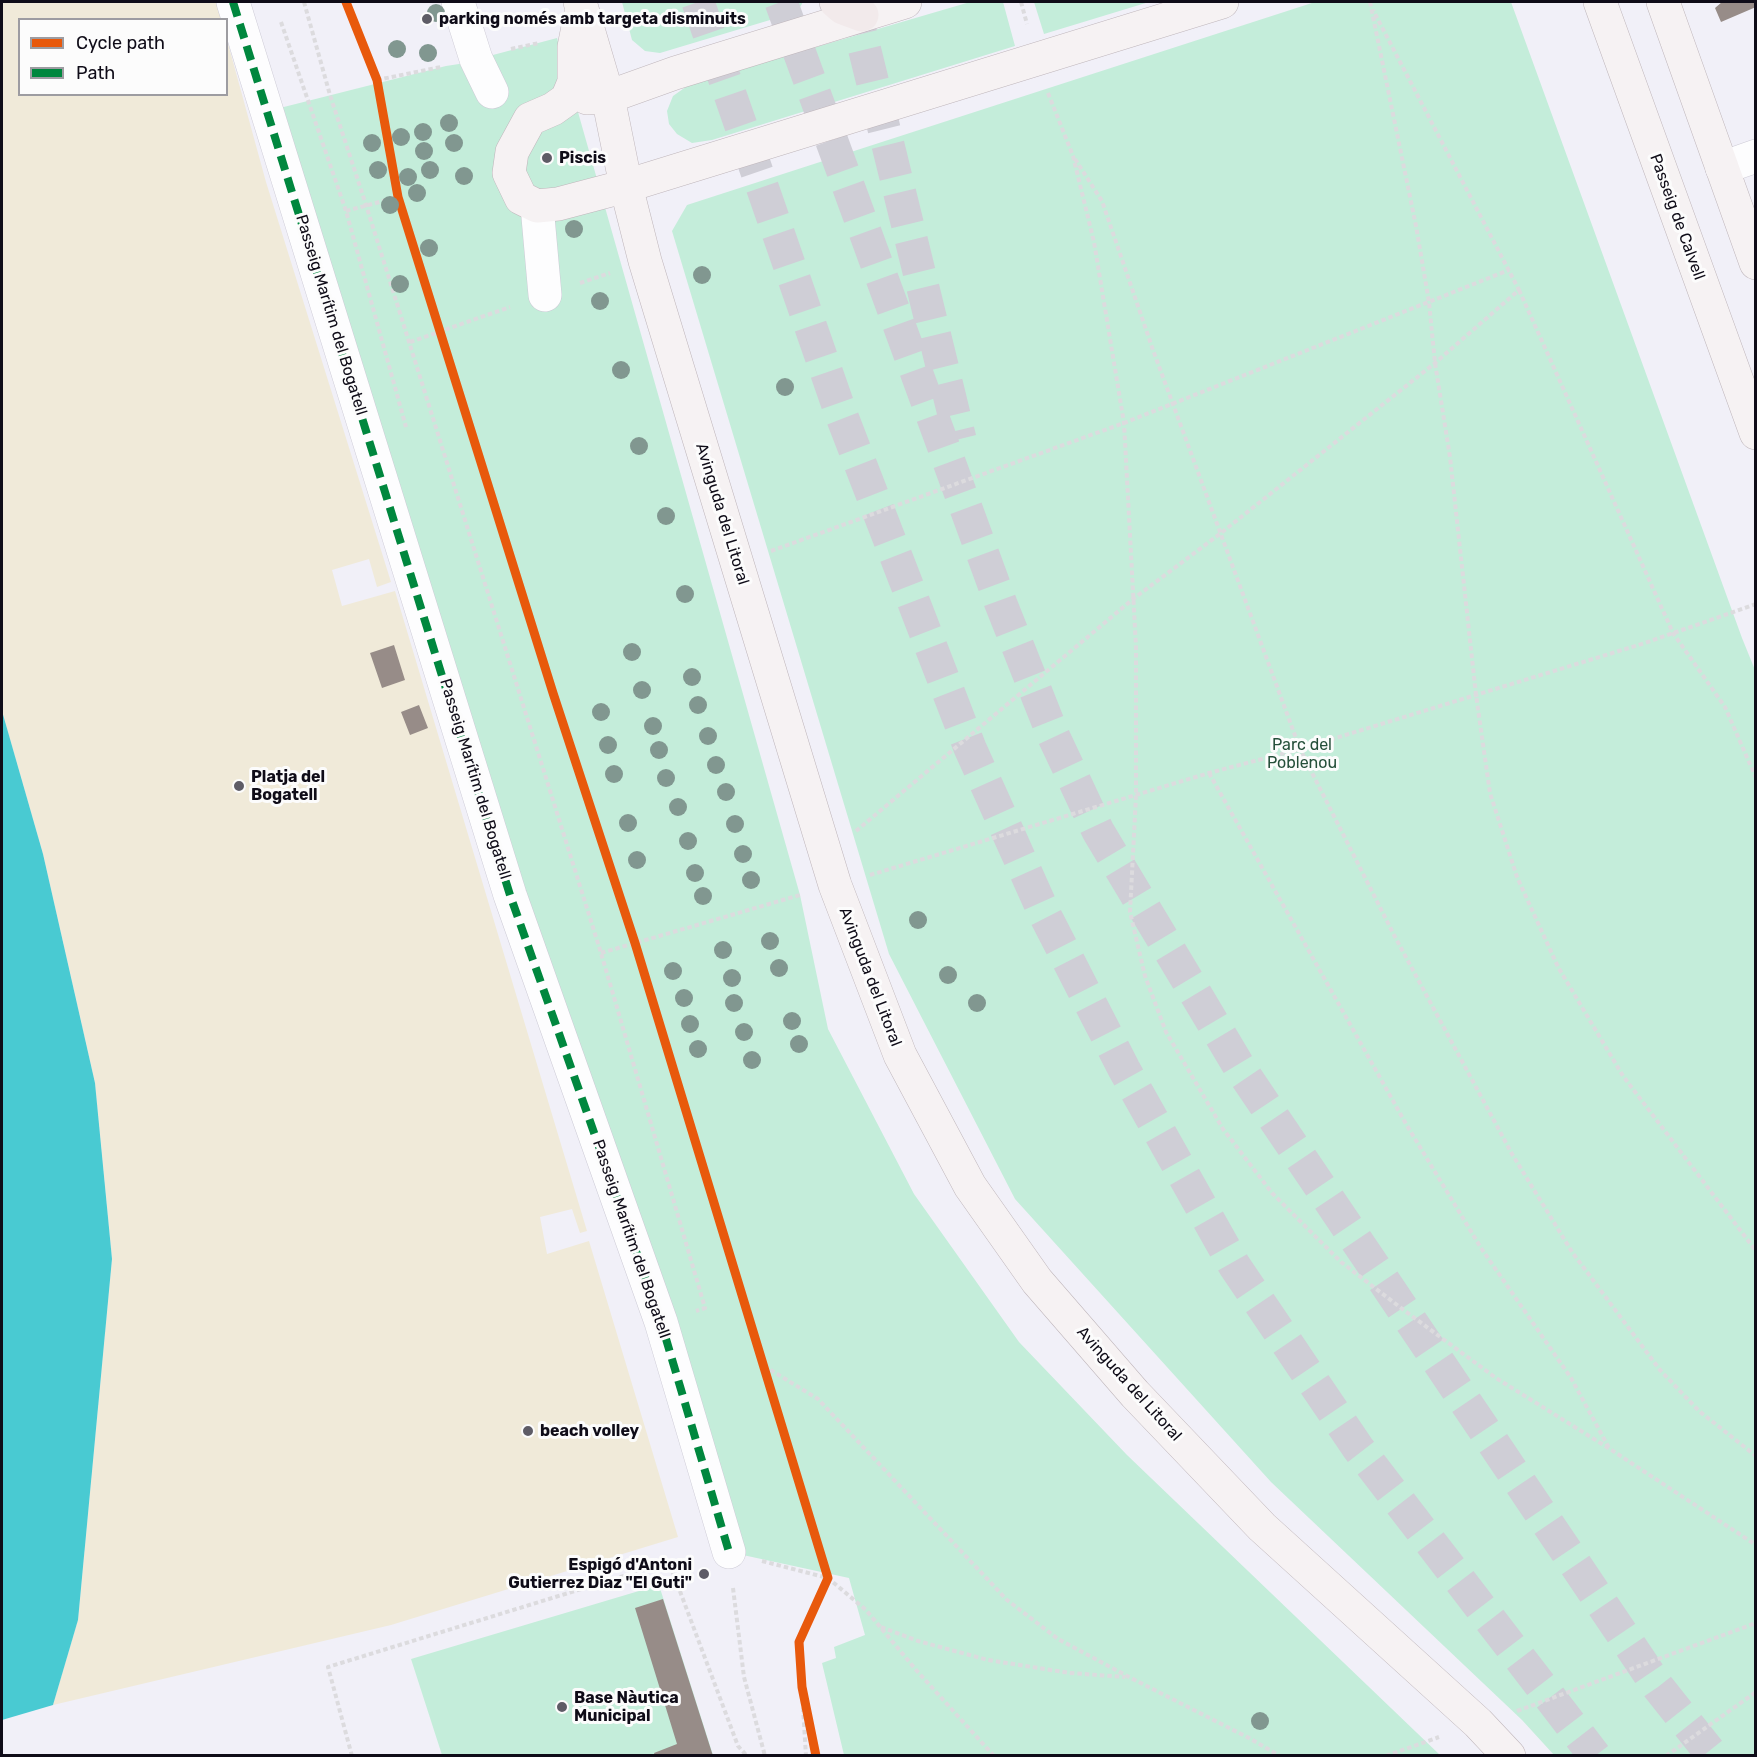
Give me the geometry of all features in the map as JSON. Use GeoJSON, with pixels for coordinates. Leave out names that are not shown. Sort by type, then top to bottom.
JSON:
{"type":"FeatureCollection","features":[{"type":"Feature","properties":{"kind":"main road"},"geometry":{"type":"LineString","coordinates":[[567,99],[608,97],[849,8],[905,2]]}},
{"type":"Feature","properties":{"kind":"main road"},"geometry":{"type":"LineString","coordinates":[[581,4],[574,47],[574,82],[567,99],[553,109],[530,119],[512,152],[509,173],[521,198],[537,206],[558,204],[626,186],[1222,2]]}},
{"type":"Feature","properties":{"kind":"main road","name":"Passeig de Calvell"},"geometry":{"type":"LineString","coordinates":[[1600,2],[1755,433]]}},
{"type":"Feature","properties":{"kind":"main road"},"geometry":{"type":"LineString","coordinates":[[1663,2],[1755,263]]}},
{"type":"Feature","properties":{"kind":"main road","name":"Avinguda del Litoral"},"geometry":{"type":"LineString","coordinates":[[581,4],[608,97],[626,186],[645,261],[835,885],[900,1055],[970,1186],[1037,1281],[1135,1394],[1262,1527],[1478,1722],[1509,1755]]}},
{"type":"Feature","properties":{"kind":"street","name":"Passeig Marítim del Bogatell"},"geometry":{"type":"LineString","coordinates":[[234,2],[510,895],[661,1323],[729,1552]]}},
{"type":"Feature","properties":{"kind":"street"},"geometry":{"type":"LineString","coordinates":[[458,2],[476,59],[492,92]]}},
{"type":"Feature","properties":{"kind":"street"},"geometry":{"type":"LineString","coordinates":[[1722,168],[1755,156]]}},
{"type":"Feature","properties":{"kind":"street"},"geometry":{"type":"LineString","coordinates":[[537,206],[545,295]]}},
{"type":"Feature","properties":{"kind":"path"},"geometry":{"type":"LineString","coordinates":[[304,2],[330,95],[601,953],[698,1285]]}},
{"type":"Feature","properties":{"kind":"path"},"geometry":{"type":"LineString","coordinates":[[346,2],[377,80],[398,197],[549,682],[635,943],[828,1578],[799,1642],[806,1755]]}},
{"type":"Feature","properties":{"kind":"path"},"geometry":{"type":"LineString","coordinates":[[1370,3],[1519,290],[1673,633],[1725,708],[1755,778]]}},
{"type":"Feature","properties":{"kind":"path"},"geometry":{"type":"LineString","coordinates":[[1370,3],[1416,226],[1429,302],[1435,363],[1450,457],[1476,695],[1490,793],[1516,878],[1558,967],[1623,1076],[1755,1251]]}},
{"type":"Feature","properties":{"kind":"path"},"geometry":{"type":"LineString","coordinates":[[277,12],[346,211],[407,429]]}},
{"type":"Feature","properties":{"kind":"path"},"geometry":{"type":"LineString","coordinates":[[503,51],[543,42]]}},
{"type":"Feature","properties":{"kind":"path"},"geometry":{"type":"LineString","coordinates":[[377,80],[446,66]]}},
{"type":"Feature","properties":{"kind":"path"},"geometry":{"type":"LineString","coordinates":[[1047,92],[1073,156],[1094,242],[1124,423],[1136,646],[1136,796],[1130,912],[1145,976],[1166,1032],[1223,1129],[1272,1194],[1341,1262],[1496,1378],[1610,1449],[1755,1545]]}},
{"type":"Feature","properties":{"kind":"path"},"geometry":{"type":"LineString","coordinates":[[1073,156],[1102,201],[1173,404],[1300,749],[1394,935],[1512,1154],[1572,1252],[1660,1370],[1699,1411],[1755,1456]]}},
{"type":"Feature","properties":{"kind":"path"},"geometry":{"type":"LineString","coordinates":[[346,211],[398,197]]}},
{"type":"Feature","properties":{"kind":"path"},"geometry":{"type":"LineString","coordinates":[[770,551],[1124,423],[1509,270]]}},
{"type":"Feature","properties":{"kind":"path"},"geometry":{"type":"LineString","coordinates":[[854,832],[1133,599],[1221,533],[1435,363],[1519,290]]}},
{"type":"Feature","properties":{"kind":"path"},"geometry":{"type":"LineString","coordinates":[[867,876],[1476,695],[1673,633],[1755,603]]}},
{"type":"Feature","properties":{"kind":"path"},"geometry":{"type":"LineString","coordinates":[[1209,773],[1406,1124],[1481,1248],[1571,1378],[1610,1449]]}},
{"type":"Feature","properties":{"kind":"path"},"geometry":{"type":"LineString","coordinates":[[601,953],[800,896]]}},
{"type":"Feature","properties":{"kind":"path"},"geometry":{"type":"LineString","coordinates":[[763,1365],[818,1399],[1007,1600],[1058,1639],[1280,1755]]}},
{"type":"Feature","properties":{"kind":"path"},"geometry":{"type":"LineString","coordinates":[[765,1755],[744,1677],[729,1552],[828,1578],[866,1610],[917,1671],[994,1755]]}},
{"type":"Feature","properties":{"kind":"path"},"geometry":{"type":"LineString","coordinates":[[352,1755],[328,1666],[669,1562],[738,1746],[747,1755]]}},
{"type":"Feature","properties":{"kind":"path"},"geometry":{"type":"LineString","coordinates":[[1507,1714],[1755,1623]]}},
{"type":"Feature","properties":{"kind":"path"},"geometry":{"type":"LineString","coordinates":[[880,1626],[918,1641],[988,1660],[1070,1673],[1129,1677]]}},
{"type":"Feature","properties":{"kind":"path"},"geometry":{"type":"LineString","coordinates":[[802,1687],[816,1755]]}},
{"type":"Feature","properties":{"kind":"path"},"geometry":{"type":"LineString","coordinates":[[1666,1755],[1755,1692]]}},
{"type":"Feature","properties":{"kind":"path"},"geometry":{"type":"LineString","coordinates":[[1386,1755],[1443,1736]]}},
{"type":"Feature","properties":{"kind":"green space"},"geometry":{"type":"Polygon","coordinates":[[[622,2],[803,2],[799,9],[790,14],[660,53],[645,51],[632,40],[622,2]]]}},
{"type":"Feature","properties":{"kind":"green space"},"geometry":{"type":"Polygon","coordinates":[[[970,2],[1003,2],[1015,46],[712,140],[692,143],[677,134],[669,124],[667,111],[673,96],[690,84],[970,2]]]}},
{"type":"Feature","properties":{"kind":"green space"},"geometry":{"type":"Polygon","coordinates":[[[1034,2],[1149,2],[1044,34],[1034,2]]]}},
{"type":"Feature","properties":{"kind":"green space","name":"Parc del Poblenou"},"geometry":{"type":"Polygon","coordinates":[[[1315,2],[1511,2],[1755,670],[1755,1755],[1554,1755],[1522,1720],[1271,1482],[1015,1199],[889,954],[672,231],[687,205],[1315,2]]]}},
{"type":"Feature","properties":{"kind":"green space"},"geometry":{"type":"Polygon","coordinates":[[[557,38],[800,895],[828,1029],[914,1194],[1019,1342],[1127,1455],[1440,1755],[844,1755],[822,1663],[836,1658],[834,1647],[865,1635],[849,1578],[729,1552],[268,111],[557,38]]]}},
{"type":"Feature","properties":{"kind":"green space","name":"Base Nàutica Municipal"},"geometry":{"type":"Polygon","coordinates":[[[659,1585],[713,1755],[442,1755],[411,1659],[659,1585]]]}},
{"type":"Feature","properties":{"kind":"sand","name":"Platja del Bogatell"},"geometry":{"type":"Polygon","coordinates":[[[2,2],[216,2],[221,18],[18,18],[18,96],[228,96],[228,44],[266,182],[391,582],[377,587],[369,559],[332,570],[342,606],[395,591],[587,1231],[580,1233],[572,1209],[540,1217],[547,1254],[589,1241],[678,1537],[391,1625],[53,1705],[78,1620],[112,1259],[95,1083],[43,854],[2,711],[2,2]]]}},
{"type":"Feature","properties":{"kind":"water"},"geometry":{"type":"Polygon","coordinates":[[[2,711],[43,854],[95,1083],[112,1259],[78,1620],[53,1705],[2,1720],[2,711]]]}},
{"type":"Feature","properties":{"kind":"building"},"geometry":{"type":"Polygon","coordinates":[[[1722,2],[1756,2],[1756,7],[1721,22],[1715,8],[1722,2]]]}},
{"type":"Feature","properties":{"kind":"building"},"geometry":{"type":"Polygon","coordinates":[[[394,645],[405,680],[382,688],[370,653],[394,645]]]}},
{"type":"Feature","properties":{"kind":"building"},"geometry":{"type":"Polygon","coordinates":[[[419,705],[428,728],[410,735],[401,712],[419,705]]]}},
{"type":"Feature","properties":{"kind":"building"},"geometry":{"type":"Polygon","coordinates":[[[663,1599],[713,1756],[655,1756],[654,1753],[677,1744],[635,1608],[663,1599]]]}},
{"type":"Feature","properties":{"kind":"tunnel"},"geometry":{"type":"LineString","coordinates":[[698,2],[841,414],[970,748],[1045,915],[1124,1069],[1234,1265],[1358,1448],[1595,1756]]}},
{"type":"Feature","properties":{"kind":"tunnel"},"geometry":{"type":"LineString","coordinates":[[781,2],[1001,604],[1053,735],[1098,831],[1240,1068],[1658,1687],[1713,1756]]}},
{"type":"Feature","properties":{"kind":"tunnel"},"geometry":{"type":"LineString","coordinates":[[853,2],[960,439]]}},
{"type":"Feature","properties":{"kind":"marked path"},"geometry":{"type":"LineString","coordinates":[[233,2],[510,895],[661,1322],[729,1552]]}},
{"type":"Feature","properties":{"kind":"cycle path"},"geometry":{"type":"LineString","coordinates":[[346,2],[377,80],[398,197],[553,693],[635,943],[828,1578],[799,1642],[802,1687],[816,1756]]}},
{"type":"Feature","properties":{"kind":"place","name":"parking només amb targeta disminuits"},"geometry":{"type":"Point","coordinates":[427,19]}},
{"type":"Feature","properties":{"kind":"place","name":"Piscis"},"geometry":{"type":"Point","coordinates":[547,158]}},
{"type":"Feature","properties":{"kind":"place","name":"Platja del Bogatell"},"geometry":{"type":"Point","coordinates":[239,786]}},
{"type":"Feature","properties":{"kind":"place","name":"beach volley"},"geometry":{"type":"Point","coordinates":[528,1431]}},
{"type":"Feature","properties":{"kind":"place","name":"Espigó d'Antoni Gutierrez Diaz \"El Guti\""},"geometry":{"type":"Point","coordinates":[704,1574]}},
{"type":"Feature","properties":{"kind":"place","name":"Base Nàutica Municipal"},"geometry":{"type":"Point","coordinates":[562,1707]}}]}
